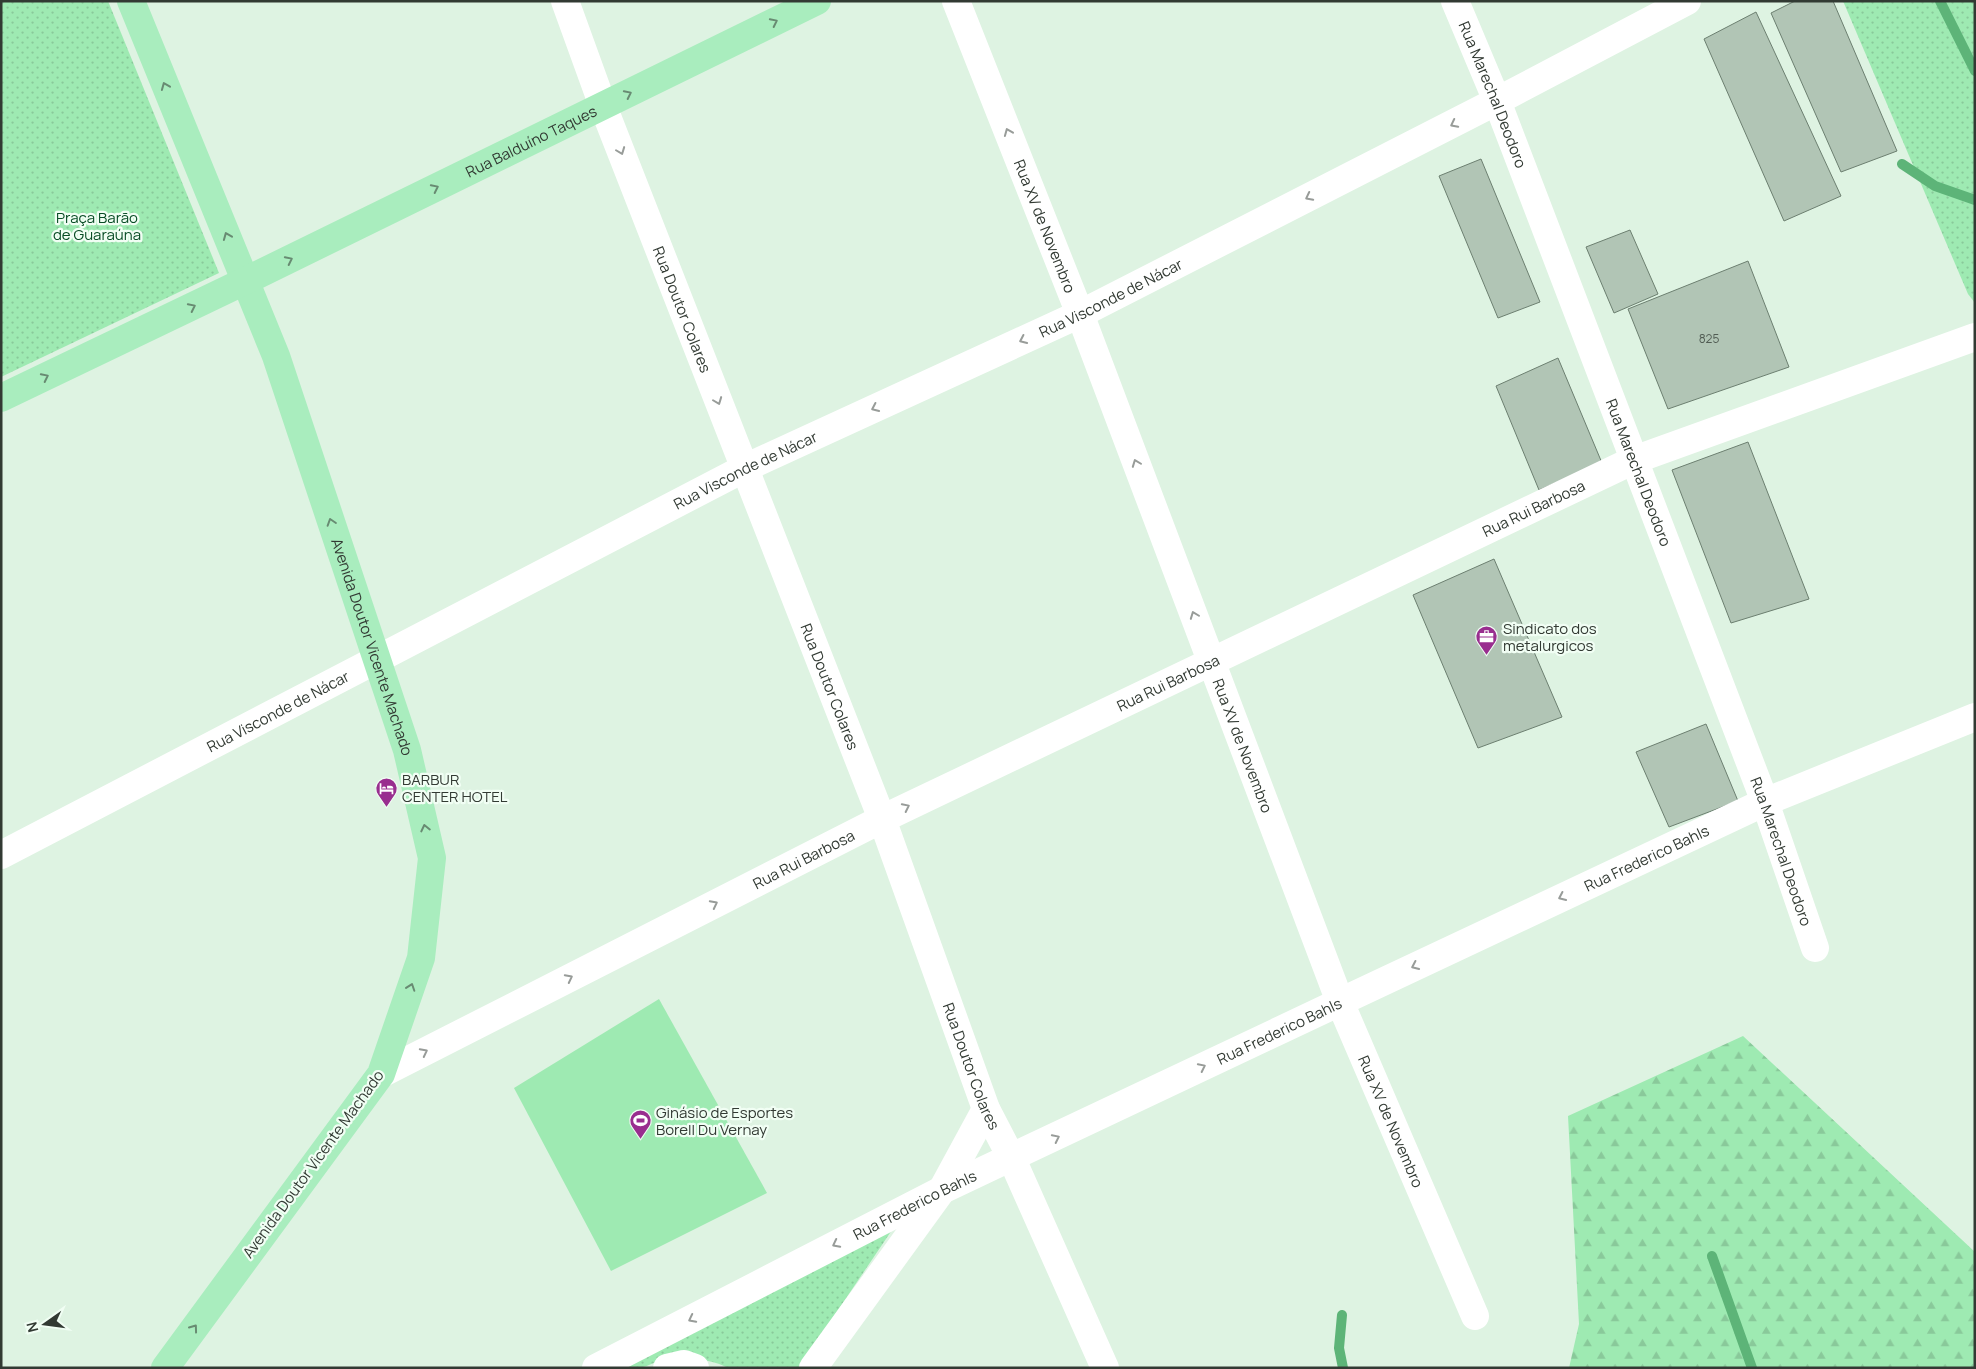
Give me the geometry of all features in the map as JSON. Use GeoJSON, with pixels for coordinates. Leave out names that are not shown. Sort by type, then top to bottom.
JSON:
{"type":"FeatureCollection","features":[{"type":"Feature","properties":{"kind":"main road"},"geometry":{"type":"LineString","coordinates":[[1,398],[245,281],[131,1]]}},
{"type":"Feature","properties":{"kind":"main road","name":"Rua Balduíno Taques"},"geometry":{"type":"LineString","coordinates":[[245,281],[817,1]]}},
{"type":"Feature","properties":{"kind":"main road","name":"Avenida Doutor Vicente Machado"},"geometry":{"type":"LineString","coordinates":[[165,1368],[381,1074],[421,958],[432,858],[407,750],[276,356],[245,281]]}},
{"type":"Feature","properties":{"kind":"street","name":"Rua Doutor Colares"},"geometry":{"type":"LineString","coordinates":[[565,1],[603,106],[882,819],[986,1109],[1012,1159],[1105,1368]]}},
{"type":"Feature","properties":{"kind":"street","name":"Rua XV de Novembro"},"geometry":{"type":"LineString","coordinates":[[956,1],[1080,314],[1340,1002],[1475,1316]]}},
{"type":"Feature","properties":{"kind":"street","name":"Rua Marechal Deodoro"},"geometry":{"type":"LineString","coordinates":[[1455,1],[1497,101],[1765,802],[1815,948]]}},
{"type":"Feature","properties":{"kind":"street","name":"Rua Visconde de Nácar"},"geometry":{"type":"LineString","coordinates":[[1,855],[745,468],[1080,314],[1497,101],[1687,1]]}},
{"type":"Feature","properties":{"kind":"street","name":"Rua Rui Barbosa"},"geometry":{"type":"LineString","coordinates":[[381,1074],[882,819],[1634,460],[1975,337]]}},
{"type":"Feature","properties":{"kind":"street","name":"Rua Frederico Bahls"},"geometry":{"type":"LineString","coordinates":[[596,1368],[942,1190],[1012,1159],[1340,1002],[1765,802],[1975,717]]}},
{"type":"Feature","properties":{"kind":"street"},"geometry":{"type":"LineString","coordinates":[[813,1368],[942,1190],[986,1109]]}},
{"type":"Feature","properties":{"kind":"street"},"geometry":{"type":"LineString","coordinates":[[667,1368],[684,1364],[695,1368]]}},
{"type":"Feature","properties":{"kind":"green space","name":"Praça Barão de Guaraúna"},"geometry":{"type":"Polygon","coordinates":[[[1,1],[108,1],[219,273],[1,377],[1,1]]]}},
{"type":"Feature","properties":{"kind":"green space"},"geometry":{"type":"Polygon","coordinates":[[[1843,1],[1975,1],[1975,303],[1968,294],[1843,1]]]}},
{"type":"Feature","properties":{"kind":"green space","name":"Ginásio de Esportes Borell Du Vernay"},"geometry":{"type":"Polygon","coordinates":[[[659,999],[767,1193],[611,1271],[514,1088],[659,999]]]}},
{"type":"Feature","properties":{"kind":"green space"},"geometry":{"type":"Polygon","coordinates":[[[1743,1036],[1975,1252],[1975,1368],[1569,1368],[1579,1324],[1568,1116],[1743,1036]]]}},
{"type":"Feature","properties":{"kind":"green space"},"geometry":{"type":"Polygon","coordinates":[[[892,1230],[799,1368],[728,1368],[703,1360],[684,1359],[656,1362],[639,1368],[607,1368],[892,1230]]]}},
{"type":"Feature","properties":{"kind":"building"},"geometry":{"type":"Polygon","coordinates":[[[1795,1],[1833,1],[1897,151],[1841,172],[1771,13],[1795,1]]]}},
{"type":"Feature","properties":{"kind":"building"},"geometry":{"type":"Polygon","coordinates":[[[1756,12],[1841,196],[1784,221],[1704,39],[1756,12]]]}},
{"type":"Feature","properties":{"kind":"building"},"geometry":{"type":"Polygon","coordinates":[[[1481,159],[1540,302],[1498,318],[1439,176],[1481,159]]]}},
{"type":"Feature","properties":{"kind":"building"},"geometry":{"type":"Polygon","coordinates":[[[1630,230],[1658,294],[1614,313],[1586,247],[1630,230]]]}},
{"type":"Feature","properties":{"kind":"building"},"geometry":{"type":"Polygon","coordinates":[[[1748,261],[1789,367],[1668,409],[1628,309],[1748,261]]]}},
{"type":"Feature","properties":{"kind":"building"},"geometry":{"type":"Polygon","coordinates":[[[1558,358],[1602,463],[1539,490],[1496,386],[1558,358]]]}},
{"type":"Feature","properties":{"kind":"building"},"geometry":{"type":"Polygon","coordinates":[[[1748,442],[1809,599],[1731,623],[1672,470],[1748,442]]]}},
{"type":"Feature","properties":{"kind":"building","name":"Sindicato dos metalurgicos"},"geometry":{"type":"Polygon","coordinates":[[[1494,559],[1562,717],[1478,748],[1413,595],[1494,559]]]}},
{"type":"Feature","properties":{"kind":"building"},"geometry":{"type":"Polygon","coordinates":[[[1706,724],[1738,801],[1669,827],[1636,752],[1706,724]]]}},
{"type":"Feature","properties":{"kind":"waterway"},"geometry":{"type":"LineString","coordinates":[[1940,1],[1975,71]]}},
{"type":"Feature","properties":{"kind":"waterway"},"geometry":{"type":"LineString","coordinates":[[1902,164],[1935,186],[1975,200]]}},
{"type":"Feature","properties":{"kind":"waterway"},"geometry":{"type":"LineString","coordinates":[[1712,1256],[1752,1368]]}},
{"type":"Feature","properties":{"kind":"waterway"},"geometry":{"type":"LineString","coordinates":[[1342,1315],[1339,1348],[1343,1368]]}},
{"type":"Feature","properties":{"kind":"place","name":"Sindicato dos metalurgicos"},"geometry":{"type":"Point","coordinates":[1487,656]}},
{"type":"Feature","properties":{"kind":"place","name":"BARBUR CENTER HOTEL"},"geometry":{"type":"Point","coordinates":[386,807]}},
{"type":"Feature","properties":{"kind":"place","name":"Ginásio de Esportes Borell Du Vernay"},"geometry":{"type":"Point","coordinates":[640,1140]}}]}
